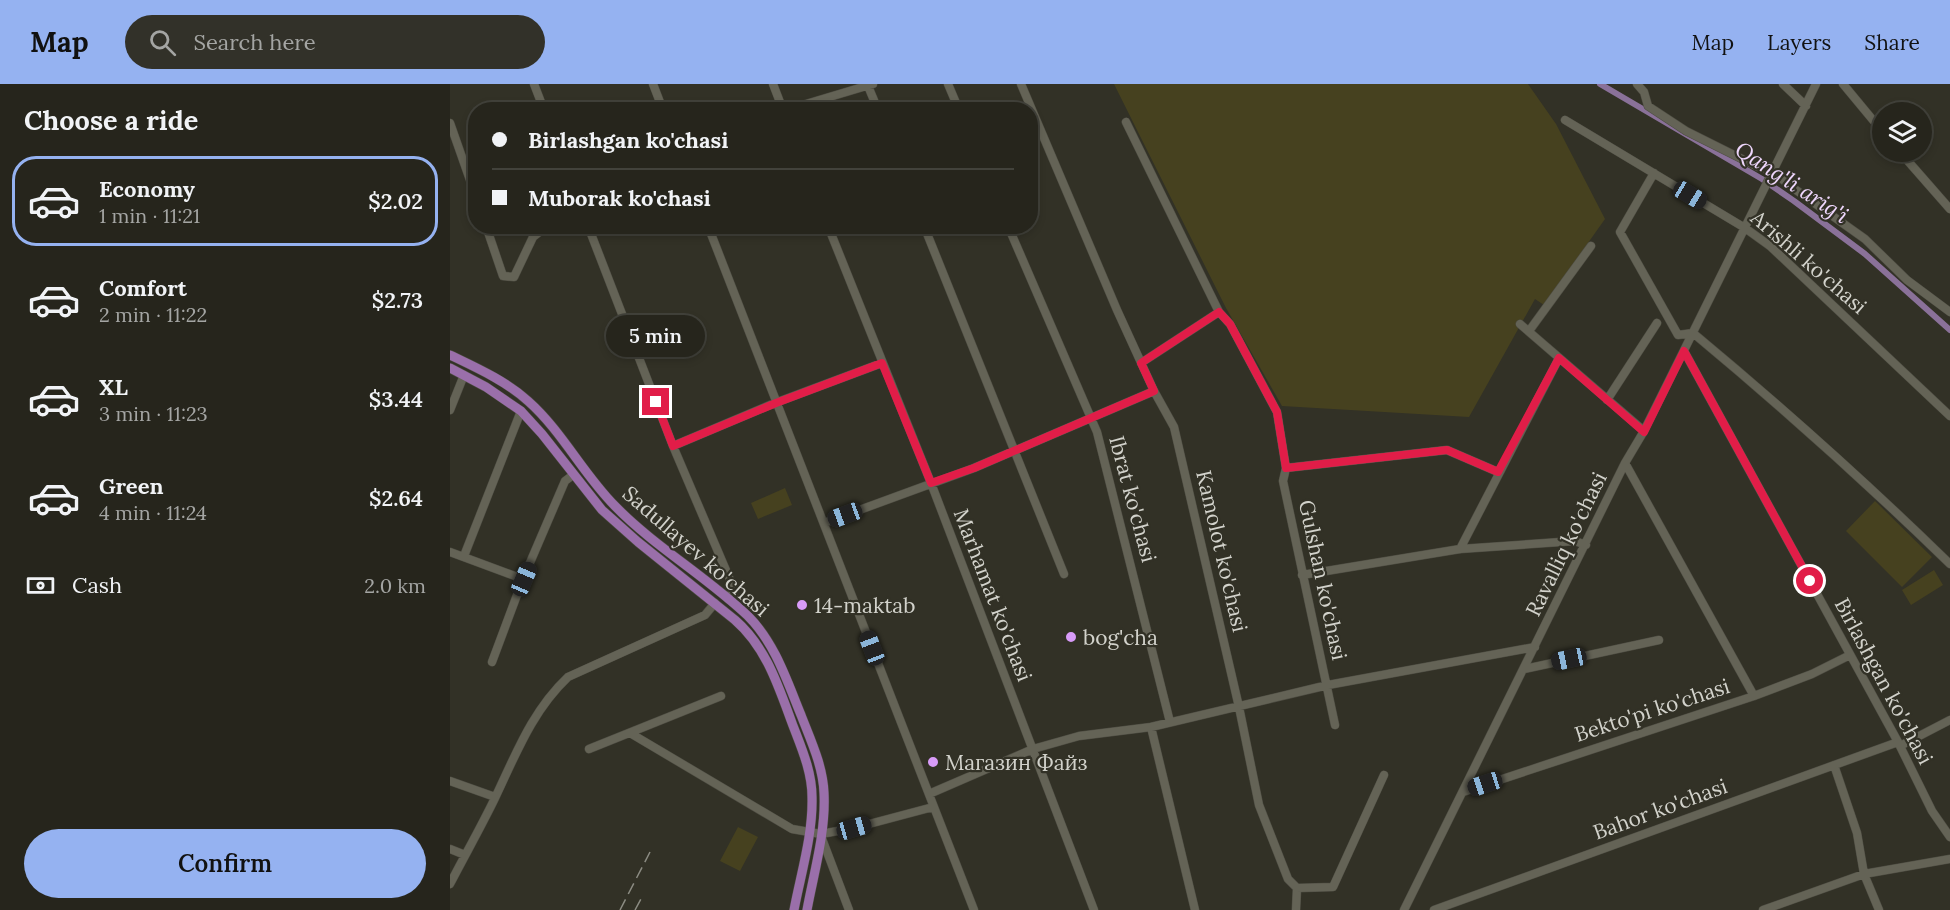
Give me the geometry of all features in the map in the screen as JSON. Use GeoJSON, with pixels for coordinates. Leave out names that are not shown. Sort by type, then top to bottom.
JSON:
{"type":"FeatureCollection","features":[{"type":"Feature","properties":{"kind":"main road","name":"Sadullayev ko'chasi"},"geometry":{"type":"LineString","coordinates":[[450,355],[504,383],[529,401],[613,505],[728,599],[755,624],[770,645],[819,760],[823,782],[824,803],[807,910]]}},
{"type":"Feature","properties":{"kind":"main road"},"geometry":{"type":"LineString","coordinates":[[450,368],[500,396],[521,411],[602,510],[745,629],[767,661],[811,778],[813,800],[809,833],[794,910]]}},
{"type":"Feature","properties":{"kind":"street"},"geometry":{"type":"LineString","coordinates":[[534,84],[541,102]]}},
{"type":"Feature","properties":{"kind":"street"},"geometry":{"type":"LineString","coordinates":[[653,84],[660,102]]}},
{"type":"Feature","properties":{"kind":"street"},"geometry":{"type":"LineString","coordinates":[[773,84],[781,102]]}},
{"type":"Feature","properties":{"kind":"street"},"geometry":{"type":"LineString","coordinates":[[948,84],[956,102]]}},
{"type":"Feature","properties":{"kind":"street","name":"Kamolot ko'chasi"},"geometry":{"type":"LineString","coordinates":[[1021,84],[1029,102]]}},
{"type":"Feature","properties":{"kind":"street"},"geometry":{"type":"LineString","coordinates":[[1637,84],[1644,92],[1648,106],[1686,131],[1773,173],[1865,239],[1907,280],[1950,312]]}},
{"type":"Feature","properties":{"kind":"street"},"geometry":{"type":"LineString","coordinates":[[1783,84],[1806,106]]}},
{"type":"Feature","properties":{"kind":"street","name":"Ravalliq ko'chasi"},"geometry":{"type":"LineString","coordinates":[[1404,910],[1816,84]]}},
{"type":"Feature","properties":{"kind":"street"},"geometry":{"type":"LineString","coordinates":[[1843,84],[1872,118]]}},
{"type":"Feature","properties":{"kind":"street"},"geometry":{"type":"LineString","coordinates":[[812,102],[871,85],[876,102]]}},
{"type":"Feature","properties":{"kind":"street","name":"Arishli ko'chasi"},"geometry":{"type":"LineString","coordinates":[[1565,120],[1745,228],[1770,246],[1950,416]]}},
{"type":"Feature","properties":{"kind":"street","name":"Gulshan ko'chasi"},"geometry":{"type":"LineString","coordinates":[[1126,122],[1219,312],[1230,324],[1277,412],[1286,468],[1283,481],[1335,725]]}},
{"type":"Feature","properties":{"kind":"street"},"geometry":{"type":"LineString","coordinates":[[450,123],[468,174]]}},
{"type":"Feature","properties":{"kind":"street","name":"Kamolot ko'chasi"},"geometry":{"type":"LineString","coordinates":[[1038,124],[1117,310],[1154,391],[1174,427],[1239,706],[1259,805],[1288,879],[1297,888]]}},
{"type":"Feature","properties":{"kind":"street"},"geometry":{"type":"LineString","coordinates":[[1909,162],[1950,209]]}},
{"type":"Feature","properties":{"kind":"street"},"geometry":{"type":"LineString","coordinates":[[1654,173],[1620,232],[1678,335],[1693,333],[1777,403],[1884,500],[1950,564]]}},
{"type":"Feature","properties":{"kind":"street"},"geometry":{"type":"LineString","coordinates":[[489,234],[503,276],[514,277],[533,237],[537,234]]}},
{"type":"Feature","properties":{"kind":"street"},"geometry":{"type":"LineString","coordinates":[[591,234],[673,446],[731,582],[728,599]]}},
{"type":"Feature","properties":{"kind":"street"},"geometry":{"type":"LineString","coordinates":[[711,234],[974,910]]}},
{"type":"Feature","properties":{"kind":"street","name":"Marhamat ko'chasi"},"geometry":{"type":"LineString","coordinates":[[831,234],[931,483],[1094,910]]}},
{"type":"Feature","properties":{"kind":"street"},"geometry":{"type":"LineString","coordinates":[[927,234],[1064,574]]}},
{"type":"Feature","properties":{"kind":"street","name":"Ibrat ko'chasi"},"geometry":{"type":"LineString","coordinates":[[1011,234],[1097,432],[1170,722]]}},
{"type":"Feature","properties":{"kind":"street"},"geometry":{"type":"LineString","coordinates":[[1529,331],[1591,246]]}},
{"type":"Feature","properties":{"kind":"street"},"geometry":{"type":"LineString","coordinates":[[1141,363],[1219,312]]}},
{"type":"Feature","properties":{"kind":"street"},"geometry":{"type":"LineString","coordinates":[[1607,399],[1657,323]]}},
{"type":"Feature","properties":{"kind":"street"},"geometry":{"type":"LineString","coordinates":[[1520,324],[1644,432]]}},
{"type":"Feature","properties":{"kind":"street","name":"Birlashgan ko'chasi"},"geometry":{"type":"LineString","coordinates":[[1684,351],[1899,744],[1932,811],[1950,837]]}},
{"type":"Feature","properties":{"kind":"street"},"geometry":{"type":"LineString","coordinates":[[1460,549],[1559,358]]}},
{"type":"Feature","properties":{"kind":"street"},"geometry":{"type":"LineString","coordinates":[[673,446],[776,403],[882,363]]}},
{"type":"Feature","properties":{"kind":"street"},"geometry":{"type":"LineString","coordinates":[[450,410],[464,375]]}},
{"type":"Feature","properties":{"kind":"street"},"geometry":{"type":"LineString","coordinates":[[824,523],[974,468],[1154,391]]}},
{"type":"Feature","properties":{"kind":"street"},"geometry":{"type":"LineString","coordinates":[[464,556],[521,411]]}},
{"type":"Feature","properties":{"kind":"street"},"geometry":{"type":"LineString","coordinates":[[1286,468],[1447,450],[1498,472]]}},
{"type":"Feature","properties":{"kind":"street"},"geometry":{"type":"LineString","coordinates":[[1625,464],[1754,696]]}},
{"type":"Feature","properties":{"kind":"street"},"geometry":{"type":"LineString","coordinates":[[492,662],[565,482],[573,475]]}},
{"type":"Feature","properties":{"kind":"street"},"geometry":{"type":"LineString","coordinates":[[1302,574],[1460,549],[1575,541],[1586,545]]}},
{"type":"Feature","properties":{"kind":"street"},"geometry":{"type":"LineString","coordinates":[[450,552],[524,579]]}},
{"type":"Feature","properties":{"kind":"street"},"geometry":{"type":"LineString","coordinates":[[450,884],[495,797],[516,749],[542,705],[568,677],[705,615],[715,603]]}},
{"type":"Feature","properties":{"kind":"street"},"geometry":{"type":"LineString","coordinates":[[1524,669],[1659,640]]}},
{"type":"Feature","properties":{"kind":"street"},"geometry":{"type":"LineString","coordinates":[[929,794],[1033,749],[1079,736],[1151,727],[1328,686],[1535,646]]}},
{"type":"Feature","properties":{"kind":"street","name":"Bekto'pi ko'chasi"},"geometry":{"type":"LineString","coordinates":[[1463,792],[1754,696],[1812,674],[1850,655]]}},
{"type":"Feature","properties":{"kind":"street"},"geometry":{"type":"LineString","coordinates":[[589,749],[721,696]]}},
{"type":"Feature","properties":{"kind":"street","name":"Bahor ko'chasi"},"geometry":{"type":"LineString","coordinates":[[1434,910],[1834,765],[1899,744],[1950,720]]}},
{"type":"Feature","properties":{"kind":"street"},"geometry":{"type":"LineString","coordinates":[[1151,727],[1196,910]]}},
{"type":"Feature","properties":{"kind":"street"},"geometry":{"type":"LineString","coordinates":[[630,733],[792,829],[820,834],[854,828],[933,807]]}},
{"type":"Feature","properties":{"kind":"street"},"geometry":{"type":"LineString","coordinates":[[1834,765],[1857,833],[1864,874],[1879,910]]}},
{"type":"Feature","properties":{"kind":"street"},"geometry":{"type":"LineString","coordinates":[[1296,910],[1297,888],[1333,887],[1384,775]]}},
{"type":"Feature","properties":{"kind":"street"},"geometry":{"type":"LineString","coordinates":[[450,781],[495,797]]}},
{"type":"Feature","properties":{"kind":"street"},"geometry":{"type":"LineString","coordinates":[[820,834],[849,910]]}},
{"type":"Feature","properties":{"kind":"street"},"geometry":{"type":"LineString","coordinates":[[450,849],[465,855]]}},
{"type":"Feature","properties":{"kind":"street"},"geometry":{"type":"LineString","coordinates":[[1765,910],[1864,874],[1950,859]]}},
{"type":"Feature","properties":{"kind":"shaded area"},"geometry":{"type":"Polygon","coordinates":[[[1114,84],[1528,84],[1556,124],[1605,219],[1544,305],[1535,299],[1469,417],[1282,406],[1226,308],[1114,84]]]}},
{"type":"Feature","properties":{"kind":"shaded area"},"geometry":{"type":"Polygon","coordinates":[[[785,488],[792,505],[758,519],[751,503],[785,488]]]}},
{"type":"Feature","properties":{"kind":"shaded area"},"geometry":{"type":"Polygon","coordinates":[[[1875,501],[1932,557],[1902,587],[1846,531],[1875,501]]]}},
{"type":"Feature","properties":{"kind":"shaded area"},"geometry":{"type":"Polygon","coordinates":[[[1934,570],[1943,585],[1911,605],[1902,590],[1934,570]]]}},
{"type":"Feature","properties":{"kind":"shaded area"},"geometry":{"type":"Polygon","coordinates":[[[738,827],[758,837],[740,871],[720,861],[738,827]]]}},
{"type":"Feature","properties":{"kind":"waterway","name":"Qang'li arig'i"},"geometry":{"type":"LineString","coordinates":[[1600,84],[1762,179],[1794,201],[1865,254],[1950,330]]}},
{"type":"Feature","properties":{"kind":"railway"},"geometry":{"type":"LineString","coordinates":[[620,910],[650,852]]}},
{"type":"Feature","properties":{"kind":"railway"},"geometry":{"type":"LineString","coordinates":[[635,910],[641,899]]}},
{"type":"Feature","properties":{"kind":"place","name":"14-maktab"},"geometry":{"type":"Point","coordinates":[802,605]}},
{"type":"Feature","properties":{"kind":"place","name":"bog'cha"},"geometry":{"type":"Point","coordinates":[1071,637]}},
{"type":"Feature","properties":{"kind":"place","name":"Магазин Файз"},"geometry":{"type":"Point","coordinates":[933,762]}},
{"type":"Feature","properties":{"kind":"route"},"geometry":{"type":"LineString","coordinates":[[656,402],[673,446],[776,403],[882,363],[931,483],[974,468],[1154,391],[1141,363],[1219,312],[1230,324],[1277,412],[1286,468],[1447,450],[1498,472],[1559,358],[1644,432],[1684,351],[1810,581]]}}]}
